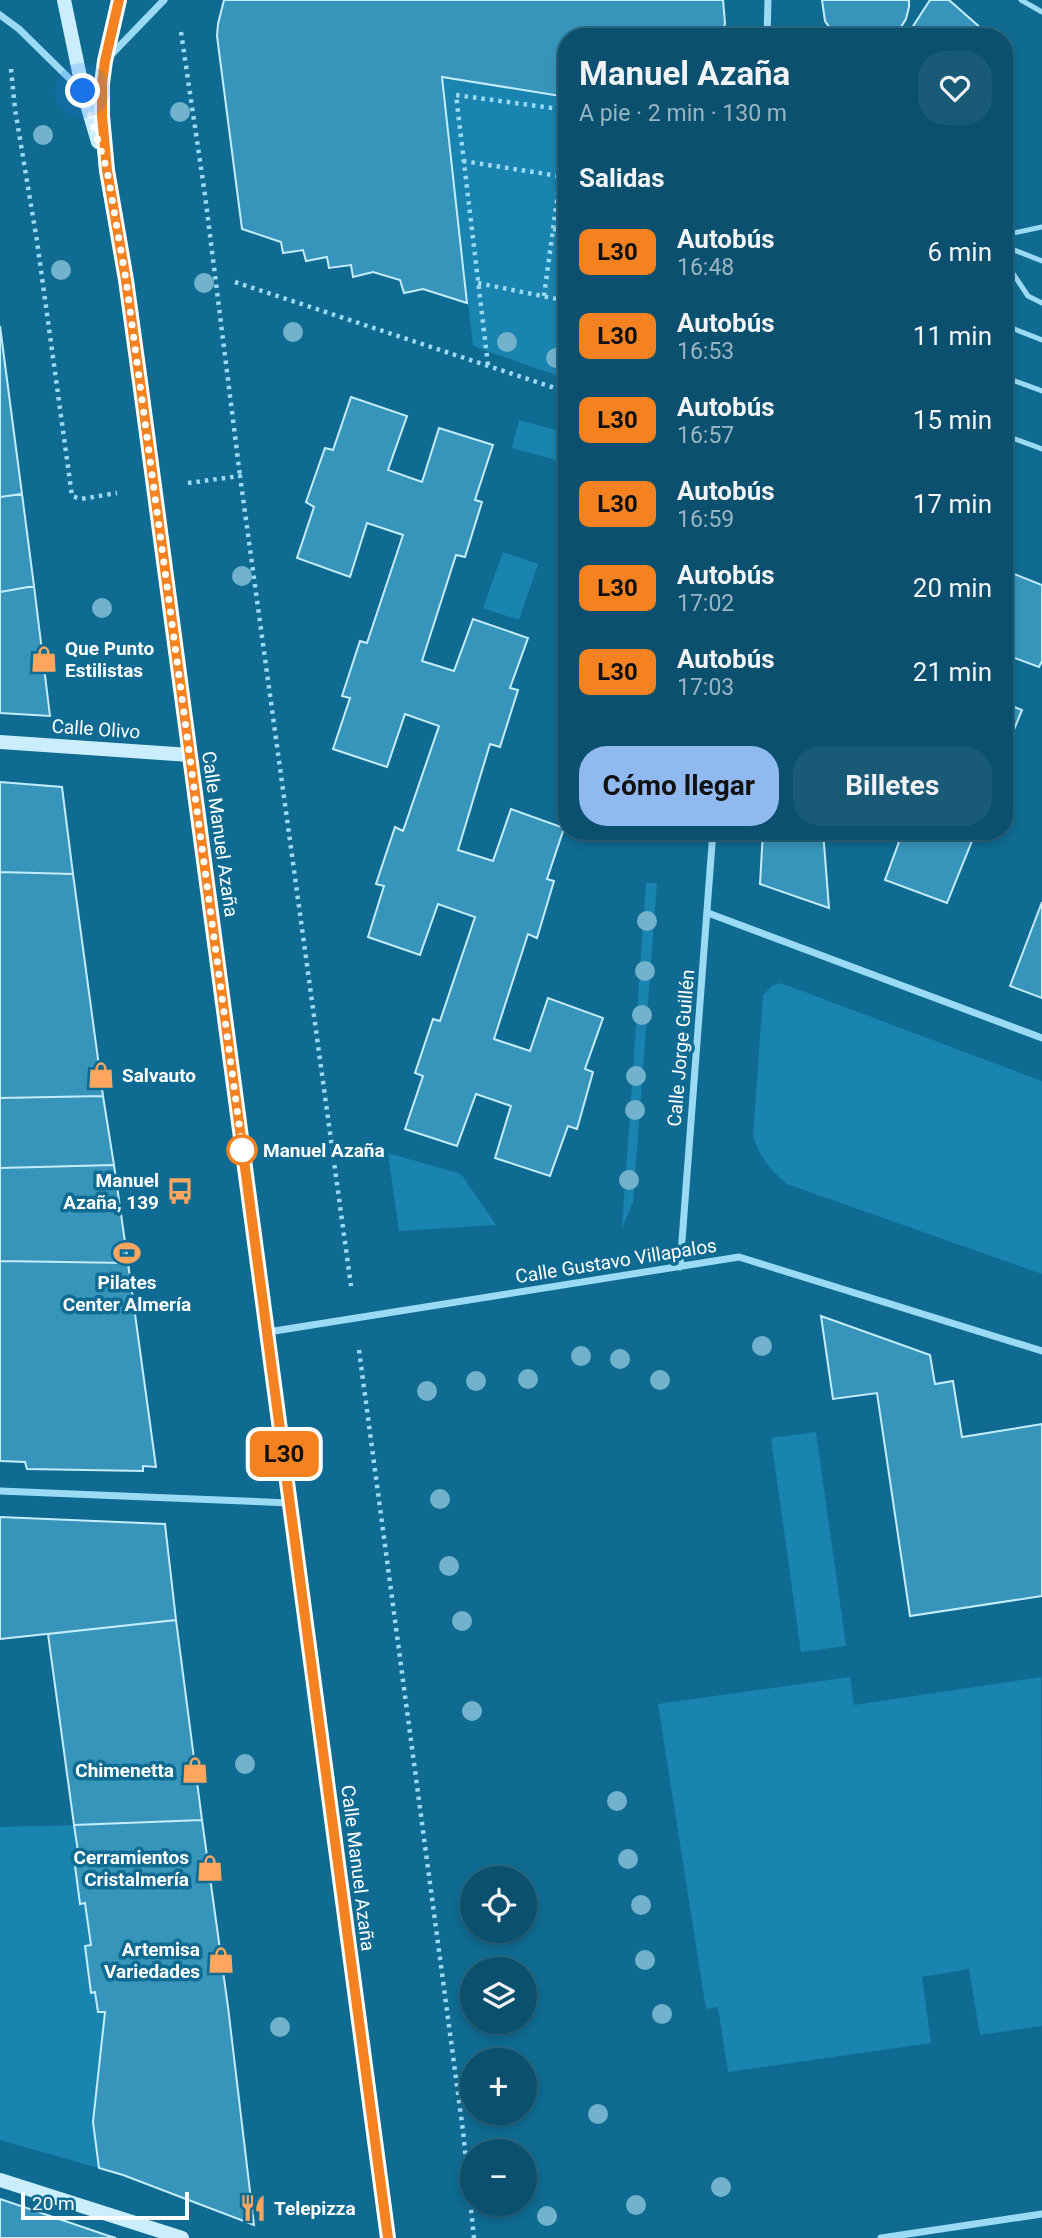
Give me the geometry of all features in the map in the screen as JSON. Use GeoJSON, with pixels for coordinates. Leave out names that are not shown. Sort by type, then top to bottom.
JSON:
{"type":"FeatureCollection","features":[{"type":"Feature","properties":{"kind":"street","name":"Calle Manuel Azaña"},"geometry":{"type":"LineString","coordinates":[[64,0],[83,91],[107,170]]}},
{"type":"Feature","properties":{"kind":"street","name":"Calle Manuel Azaña"},"geometry":{"type":"LineString","coordinates":[[119,0],[102,83],[107,170],[126,280],[388,2238]]}},
{"type":"Feature","properties":{"kind":"street"},"geometry":{"type":"LineString","coordinates":[[105,61],[163,0]]}},
{"type":"Feature","properties":{"kind":"street"},"geometry":{"type":"LineString","coordinates":[[767,28],[768,0]]}},
{"type":"Feature","properties":{"kind":"street","name":"Calle Manuel Azaña"},"geometry":{"type":"LineString","coordinates":[[0,15],[19,29],[83,91]]}},
{"type":"Feature","properties":{"kind":"street","name":"Calle Olivo"},"geometry":{"type":"LineString","coordinates":[[0,742],[190,755]]}},
{"type":"Feature","properties":{"kind":"street","name":"Calle Jorge Guillén"},"geometry":{"type":"LineString","coordinates":[[680,1268],[712,840]]}},
{"type":"Feature","properties":{"kind":"street"},"geometry":{"type":"LineString","coordinates":[[708,913],[1042,1038]]}},
{"type":"Feature","properties":{"kind":"street","name":"Calle Gustavo Villapalos"},"geometry":{"type":"LineString","coordinates":[[268,1332],[739,1257],[1042,1351]]}},
{"type":"Feature","properties":{"kind":"street"},"geometry":{"type":"LineString","coordinates":[[0,1491],[290,1503]]}},
{"type":"Feature","properties":{"kind":"street"},"geometry":{"type":"LineString","coordinates":[[0,2180],[182,2238]]}},
{"type":"Feature","properties":{"kind":"street"},"geometry":{"type":"LineString","coordinates":[[881,2238],[1042,2214]]}},
{"type":"Feature","properties":{"kind":"lane"},"geometry":{"type":"LineString","coordinates":[[1021,0],[1042,12]]}},
{"type":"Feature","properties":{"kind":"lane"},"geometry":{"type":"LineString","coordinates":[[1013,233],[1042,227]]}},
{"type":"Feature","properties":{"kind":"lane"},"geometry":{"type":"LineString","coordinates":[[1013,250],[1042,261]]}},
{"type":"Feature","properties":{"kind":"lane"},"geometry":{"type":"LineString","coordinates":[[1013,274],[1028,296],[1042,303]]}},
{"type":"Feature","properties":{"kind":"lane"},"geometry":{"type":"LineString","coordinates":[[1013,329],[1042,340]]}},
{"type":"Feature","properties":{"kind":"lane"},"geometry":{"type":"LineString","coordinates":[[1013,380],[1042,391]]}},
{"type":"Feature","properties":{"kind":"lane"},"geometry":{"type":"LineString","coordinates":[[1013,438],[1042,449]]}},
{"type":"Feature","properties":{"kind":"path"},"geometry":{"type":"LineString","coordinates":[[181,37],[205,195],[240,476],[349,1269]]}},
{"type":"Feature","properties":{"kind":"path"},"geometry":{"type":"LineString","coordinates":[[10,59],[72,496],[81,499],[90,497]]}},
{"type":"Feature","properties":{"kind":"path"},"geometry":{"type":"LineString","coordinates":[[488,365],[456,95],[558,109]]}},
{"type":"Feature","properties":{"kind":"path"},"geometry":{"type":"LineString","coordinates":[[463,161],[558,176]]}},
{"type":"Feature","properties":{"kind":"path"},"geometry":{"type":"LineString","coordinates":[[544,296],[558,185]]}},
{"type":"Feature","properties":{"kind":"path"},"geometry":{"type":"LineString","coordinates":[[553,229],[558,230]]}},
{"type":"Feature","properties":{"kind":"path"},"geometry":{"type":"LineString","coordinates":[[235,282],[558,389]]}},
{"type":"Feature","properties":{"kind":"path"},"geometry":{"type":"LineString","coordinates":[[478,283],[558,299]]}},
{"type":"Feature","properties":{"kind":"path"},"geometry":{"type":"LineString","coordinates":[[207,481],[240,476]]}},
{"type":"Feature","properties":{"kind":"path"},"geometry":{"type":"LineString","coordinates":[[360,1357],[463,2131],[474,2238]]}},
{"type":"Feature","properties":{"kind":"shaded area"},"geometry":{"type":"Polygon","coordinates":[[[442,77],[558,95],[558,376],[473,346],[442,77]]]}},
{"type":"Feature","properties":{"kind":"shaded area"},"geometry":{"type":"Polygon","coordinates":[[[519,420],[558,431],[558,461],[512,448],[519,420]]]}},
{"type":"Feature","properties":{"kind":"shaded area"},"geometry":{"type":"Polygon","coordinates":[[[503,552],[538,564],[519,620],[483,608],[503,552]]]}},
{"type":"Feature","properties":{"kind":"shaded area"},"geometry":{"type":"Polygon","coordinates":[[[646,883],[657,883],[633,1202],[622,1228],[646,883]]]}},
{"type":"Feature","properties":{"kind":"shaded area"},"geometry":{"type":"Polygon","coordinates":[[[781,983],[1042,1081],[1042,1274],[787,1184],[770,1168],[753,1136],[763,995],[772,986],[781,983]]]}},
{"type":"Feature","properties":{"kind":"shaded area"},"geometry":{"type":"Polygon","coordinates":[[[388,1153],[461,1174],[496,1225],[399,1231],[388,1153]]]}},
{"type":"Feature","properties":{"kind":"shaded area"},"geometry":{"type":"Polygon","coordinates":[[[816,1432],[846,1646],[801,1652],[771,1438],[816,1432]]]}},
{"type":"Feature","properties":{"kind":"shaded area"},"geometry":{"type":"Polygon","coordinates":[[[850,1677],[854,1705],[1041,1677],[1042,2026],[980,2035],[969,1969],[922,1977],[931,2043],[728,2072],[718,2007],[706,2009],[658,1704],[850,1677]]]}},
{"type":"Feature","properties":{"kind":"shaded area"},"geometry":{"type":"Polygon","coordinates":[[[74,1825],[79,1858],[74,1859],[80,1904],[85,1903],[91,1945],[85,1947],[91,1993],[95,1992],[98,2012],[105,2012],[93,2122],[99,2168],[0,2140],[0,1827],[74,1825]]]}},
{"type":"Feature","properties":{"kind":"building"},"geometry":{"type":"Polygon","coordinates":[[[224,0],[723,0],[725,23],[724,28],[558,28],[558,96],[442,77],[467,303],[423,289],[404,293],[400,280],[373,272],[353,277],[351,265],[329,268],[327,257],[306,261],[303,250],[283,253],[281,242],[242,229],[217,36],[224,0]]]}},
{"type":"Feature","properties":{"kind":"building"},"geometry":{"type":"Polygon","coordinates":[[[822,0],[909,0],[906,19],[900,28],[830,28],[825,21],[822,0]]]}},
{"type":"Feature","properties":{"kind":"building"},"geometry":{"type":"Polygon","coordinates":[[[930,0],[949,0],[981,28],[912,28],[930,0]]]}},
{"type":"Feature","properties":{"kind":"building"},"geometry":{"type":"Polygon","coordinates":[[[0,326],[22,494],[0,497],[0,326]]]}},
{"type":"Feature","properties":{"kind":"building"},"geometry":{"type":"Polygon","coordinates":[[[351,397],[407,416],[388,470],[422,482],[439,428],[493,445],[475,500],[482,502],[465,557],[456,555],[422,661],[454,671],[473,619],[528,638],[510,688],[518,690],[500,747],[490,744],[458,850],[493,861],[511,809],[558,826],[560,840],[547,879],[554,881],[537,938],[528,934],[494,1039],[530,1051],[548,998],[603,1018],[585,1069],[593,1072],[577,1129],[568,1126],[550,1176],[495,1158],[511,1106],[476,1094],[457,1146],[405,1129],[423,1076],[415,1073],[433,1019],[440,1021],[475,917],[438,904],[420,955],[368,937],[384,886],[376,884],[395,827],[403,831],[439,726],[405,714],[387,767],[333,749],[350,698],[342,696],[360,641],[367,643],[403,535],[367,523],[350,577],[297,558],[314,507],[306,502],[325,448],[333,450],[351,397]]]}},
{"type":"Feature","properties":{"kind":"building"},"geometry":{"type":"Polygon","coordinates":[[[22,494],[34,586],[0,592],[0,497],[22,494]]]}},
{"type":"Feature","properties":{"kind":"building"},"geometry":{"type":"Polygon","coordinates":[[[1013,574],[1042,585],[1042,661],[1039,667],[1013,657],[1013,574]]]}},
{"type":"Feature","properties":{"kind":"building"},"geometry":{"type":"Polygon","coordinates":[[[34,586],[50,716],[0,713],[0,592],[34,586]]]}},
{"type":"Feature","properties":{"kind":"building"},"geometry":{"type":"Polygon","coordinates":[[[1013,706],[1022,710],[1013,732],[1013,706]]]}},
{"type":"Feature","properties":{"kind":"building"},"geometry":{"type":"Polygon","coordinates":[[[0,782],[62,787],[73,874],[0,872],[0,782]]]}},
{"type":"Feature","properties":{"kind":"building"},"geometry":{"type":"Polygon","coordinates":[[[762,840],[824,840],[829,908],[760,884],[762,840]]]}},
{"type":"Feature","properties":{"kind":"building"},"geometry":{"type":"Polygon","coordinates":[[[900,840],[972,840],[947,903],[885,880],[900,840]]]}},
{"type":"Feature","properties":{"kind":"building"},"geometry":{"type":"Polygon","coordinates":[[[0,872],[73,874],[103,1096],[0,1098],[0,872]]]}},
{"type":"Feature","properties":{"kind":"building"},"geometry":{"type":"Polygon","coordinates":[[[1042,902],[1042,998],[1010,986],[1042,902]]]}},
{"type":"Feature","properties":{"kind":"building"},"geometry":{"type":"Polygon","coordinates":[[[103,1096],[114,1165],[0,1168],[0,1098],[103,1096]]]}},
{"type":"Feature","properties":{"kind":"building"},"geometry":{"type":"Polygon","coordinates":[[[114,1165],[128,1263],[0,1261],[0,1168],[114,1165]]]}},
{"type":"Feature","properties":{"kind":"building"},"geometry":{"type":"Polygon","coordinates":[[[0,1261],[128,1263],[156,1467],[143,1466],[143,1471],[27,1469],[25,1462],[0,1461],[0,1261]]]}},
{"type":"Feature","properties":{"kind":"building"},"geometry":{"type":"Polygon","coordinates":[[[821,1316],[930,1355],[935,1384],[953,1381],[962,1437],[1042,1424],[1042,1596],[910,1616],[877,1393],[833,1399],[821,1316]]]}},
{"type":"Feature","properties":{"kind":"building"},"geometry":{"type":"Polygon","coordinates":[[[0,1517],[165,1524],[176,1620],[0,1639],[0,1517]]]}},
{"type":"Feature","properties":{"kind":"building"},"geometry":{"type":"Polygon","coordinates":[[[176,1620],[202,1820],[74,1825],[48,1634],[176,1620]]]}},
{"type":"Feature","properties":{"kind":"building"},"geometry":{"type":"Polygon","coordinates":[[[202,1820],[254,2225],[99,2168],[93,2122],[105,2012],[98,2012],[95,1992],[91,1993],[85,1946],[91,1945],[85,1903],[80,1904],[74,1858],[79,1858],[74,1825],[202,1820]]]}},
{"type":"Feature","properties":{"kind":"building"},"geometry":{"type":"Polygon","coordinates":[[[0,2199],[109,2236],[116,2238],[0,2238],[0,2199]]]}},
{"type":"Feature","properties":{"kind":"bus line","name":"L30"},"geometry":{"type":"LineString","coordinates":[[119,0],[102,83],[107,170],[141,389],[388,2238]]}},
{"type":"Feature","properties":{"kind":"place","name":"Que Punto Estilistas"},"geometry":{"type":"Point","coordinates":[44,659]}},
{"type":"Feature","properties":{"kind":"place","name":"Salvauto"},"geometry":{"type":"Point","coordinates":[101,1075]}},
{"type":"Feature","properties":{"kind":"place","name":"Manuel Azaña"},"geometry":{"type":"Point","coordinates":[242,1150]}},
{"type":"Feature","properties":{"kind":"place","name":"Manuel Azaña, 139"},"geometry":{"type":"Point","coordinates":[180,1191]}},
{"type":"Feature","properties":{"kind":"place","name":"Pilates Center Almería"},"geometry":{"type":"Point","coordinates":[127,1253]}},
{"type":"Feature","properties":{"kind":"place","name":"Chimenetta"},"geometry":{"type":"Point","coordinates":[195,1770]}},
{"type":"Feature","properties":{"kind":"place","name":"Cerramientos Cristalmería"},"geometry":{"type":"Point","coordinates":[210,1868]}},
{"type":"Feature","properties":{"kind":"place","name":"Artemisa Variedades"},"geometry":{"type":"Point","coordinates":[221,1960]}},
{"type":"Feature","properties":{"kind":"place","name":"Telepizza"},"geometry":{"type":"Point","coordinates":[253,2208]}},
{"type":"Feature","properties":{"kind":"route"},"geometry":{"type":"LineString","coordinates":[[83,91],[107,170],[126,280],[243,1154],[242,1150]]}}]}
